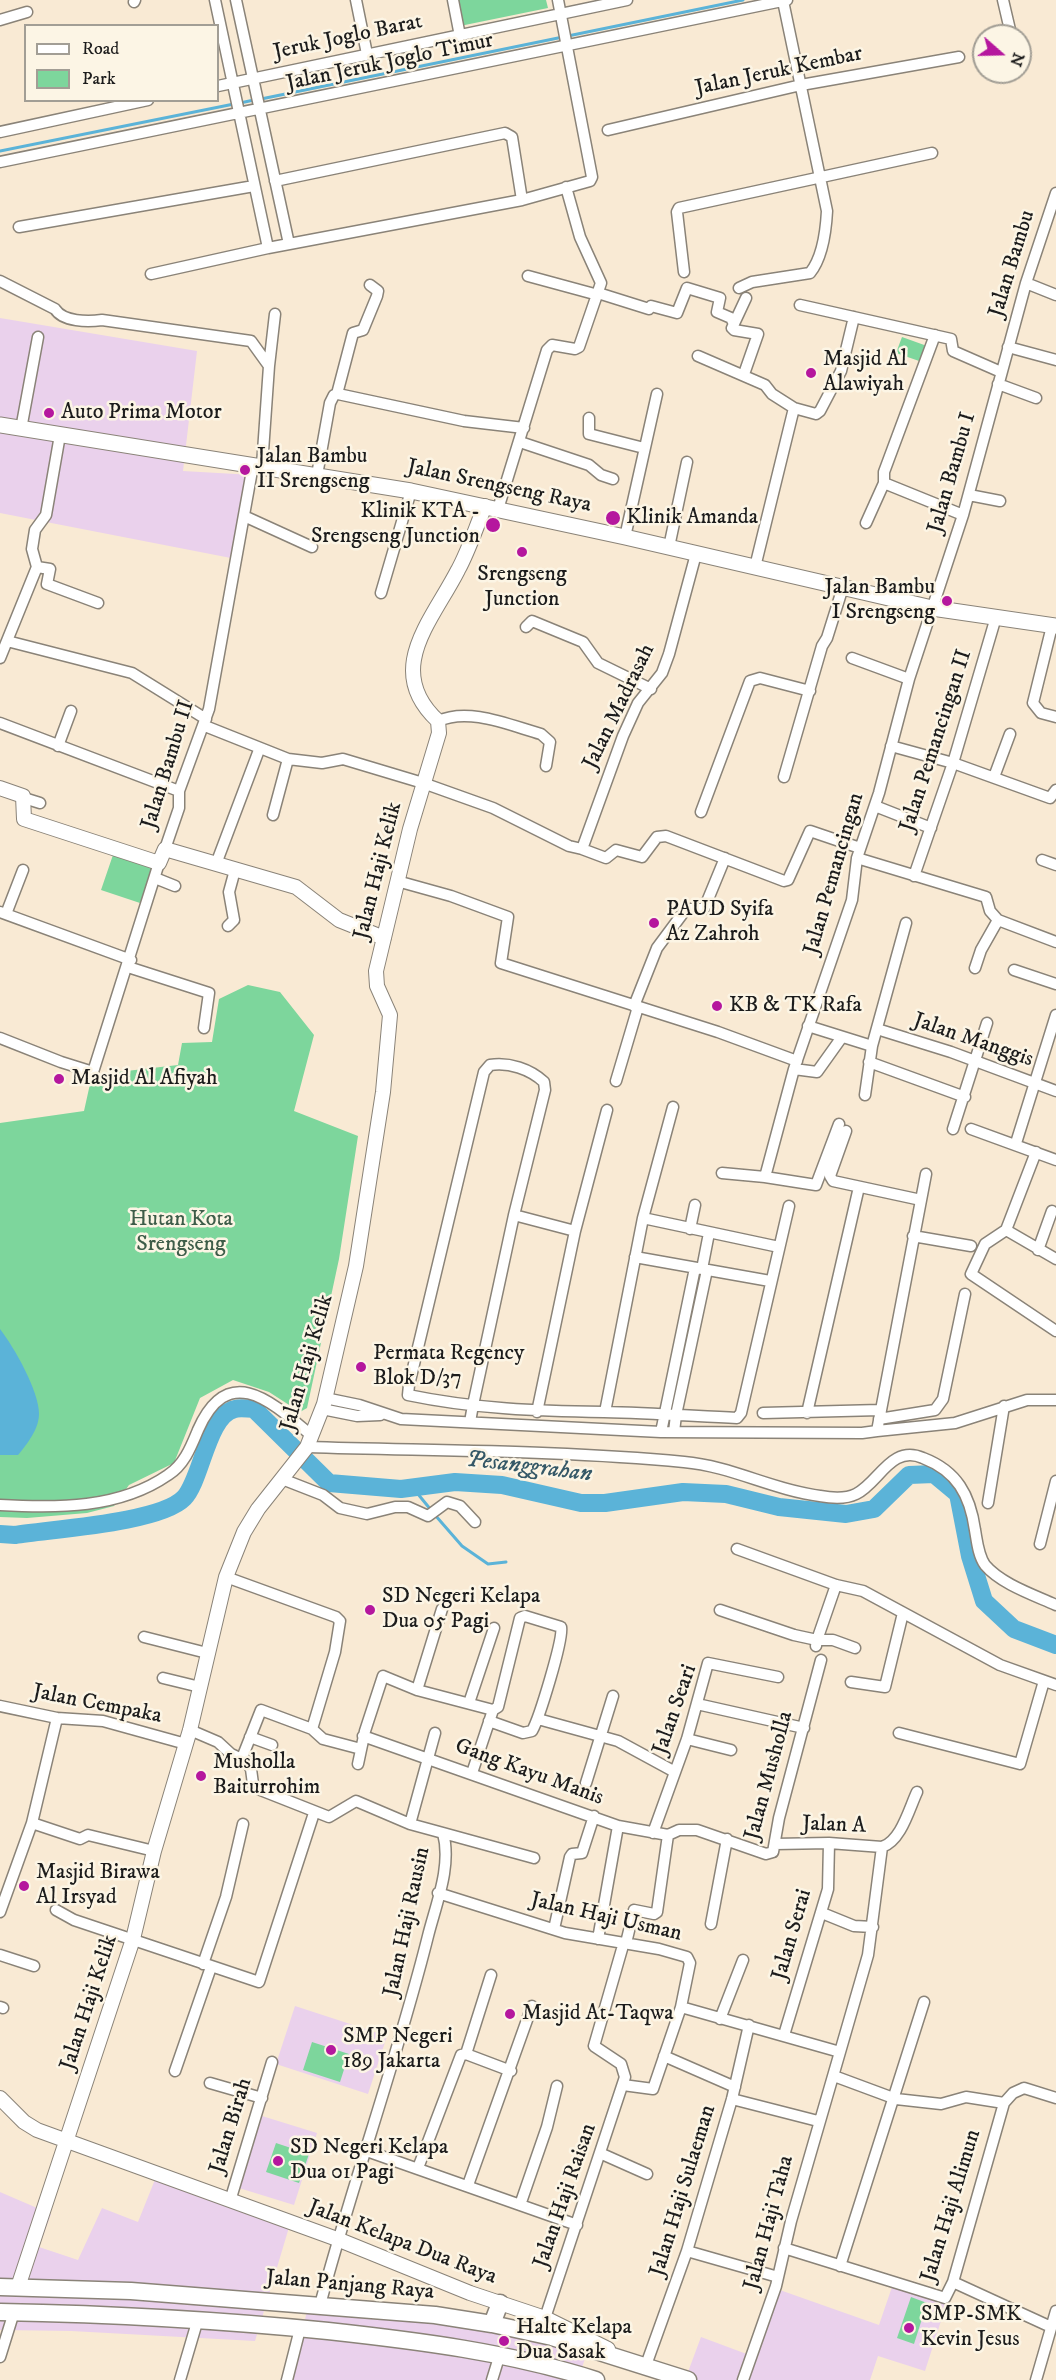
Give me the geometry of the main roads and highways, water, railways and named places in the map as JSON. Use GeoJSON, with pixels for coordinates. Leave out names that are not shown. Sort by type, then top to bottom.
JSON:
{"type":"FeatureCollection","features":[{"type":"Feature","properties":{"kind":"main road","name":"Jalan Srengseng Raya"},"geometry":{"type":"LineString","coordinates":[[0,425],[317,474],[411,491],[625,537],[932,608],[1054,626]]}},
{"type":"Feature","properties":{"kind":"main road","name":"Jalan Panjang Raya"},"geometry":{"type":"LineString","coordinates":[[0,2287],[131,2291],[435,2315],[552,2337],[688,2380]]}},
{"type":"Feature","properties":{"kind":"main road"},"geometry":{"type":"LineString","coordinates":[[492,2324],[500,2303]]}},
{"type":"Feature","properties":{"kind":"main road","name":"Jalan Panjang Raya"},"geometry":{"type":"LineString","coordinates":[[7,2312],[198,2319],[424,2342],[539,2362],[596,2380]]}},
{"type":"Feature","properties":{"kind":"water"},"geometry":{"type":"Polygon","coordinates":[[[0,1329],[25,1370],[38,1404],[39,1414],[35,1431],[18,1455],[0,1455],[0,1329]]]}},
{"type":"Feature","properties":{"kind":"waterway"},"geometry":{"type":"LineString","coordinates":[[261,99],[743,0]]}},
{"type":"Feature","properties":{"kind":"waterway"},"geometry":{"type":"LineString","coordinates":[[240,103],[254,100]]}},
{"type":"Feature","properties":{"kind":"waterway"},"geometry":{"type":"LineString","coordinates":[[0,151],[234,104]]}},
{"type":"Feature","properties":{"kind":"waterway","name":"Pesanggrahan"},"geometry":{"type":"LineString","coordinates":[[0,1534],[15,1535],[104,1524],[171,1507],[184,1498],[190,1489],[218,1423],[226,1414],[240,1408],[254,1409],[329,1483],[401,1489],[455,1482],[502,1485],[581,1503],[605,1503],[683,1492],[726,1494],[779,1507],[846,1514],[874,1509],[909,1475],[934,1474],[958,1494],[970,1556],[984,1601],[1014,1629],[1056,1645]]}},
{"type":"Feature","properties":{"kind":"waterway"},"geometry":{"type":"LineString","coordinates":[[413,1488],[431,1510]]}},
{"type":"Feature","properties":{"kind":"waterway"},"geometry":{"type":"LineString","coordinates":[[435,1515],[462,1546],[488,1564],[506,1562]]}},
{"type":"Feature","properties":{"kind":"place","name":"Masjid Al Alawiyah"},"geometry":{"type":"Point","coordinates":[811,373]}},
{"type":"Feature","properties":{"kind":"place","name":"Auto Prima Motor"},"geometry":{"type":"Point","coordinates":[49,413]}},
{"type":"Feature","properties":{"kind":"place","name":"Jalan Bambu II Srengseng"},"geometry":{"type":"Point","coordinates":[245,470]}},
{"type":"Feature","properties":{"kind":"place","name":"Klinik Amanda"},"geometry":{"type":"Point","coordinates":[613,518]}},
{"type":"Feature","properties":{"kind":"place","name":"Klinik KTA - Srengseng Junction"},"geometry":{"type":"Point","coordinates":[493,525]}},
{"type":"Feature","properties":{"kind":"place","name":"Srengseng Junction"},"geometry":{"type":"Point","coordinates":[522,552]}},
{"type":"Feature","properties":{"kind":"place","name":"Jalan Bambu I Srengseng"},"geometry":{"type":"Point","coordinates":[947,601]}},
{"type":"Feature","properties":{"kind":"place","name":"PAUD Syifa Az Zahroh"},"geometry":{"type":"Point","coordinates":[654,923]}},
{"type":"Feature","properties":{"kind":"place","name":"KB & TK Rafa"},"geometry":{"type":"Point","coordinates":[717,1006]}},
{"type":"Feature","properties":{"kind":"place","name":"Masjid Al Afiyah"},"geometry":{"type":"Point","coordinates":[59,1079]}},
{"type":"Feature","properties":{"kind":"place","name":"Permata Regency Blok D/37"},"geometry":{"type":"Point","coordinates":[361,1367]}},
{"type":"Feature","properties":{"kind":"place","name":"SD Negeri Kelapa Dua 05 Pagi"},"geometry":{"type":"Point","coordinates":[370,1610]}},
{"type":"Feature","properties":{"kind":"place","name":"Musholla Baiturrohim"},"geometry":{"type":"Point","coordinates":[201,1776]}},
{"type":"Feature","properties":{"kind":"place","name":"Masjid Birawa Al Irsyad"},"geometry":{"type":"Point","coordinates":[24,1886]}},
{"type":"Feature","properties":{"kind":"place","name":"Masjid At-Taqwa"},"geometry":{"type":"Point","coordinates":[510,2014]}},
{"type":"Feature","properties":{"kind":"place","name":"SMP Negeri 189 Jakarta"},"geometry":{"type":"Point","coordinates":[331,2050]}},
{"type":"Feature","properties":{"kind":"place","name":"SD Negeri Kelapa Dua 01 Pagi"},"geometry":{"type":"Point","coordinates":[278,2161]}},
{"type":"Feature","properties":{"kind":"place","name":"SMP-SMK Kevin Jesus"},"geometry":{"type":"Point","coordinates":[909,2328]}},
{"type":"Feature","properties":{"kind":"place","name":"Halte Kelapa Dua Sasak"},"geometry":{"type":"Point","coordinates":[504,2341]}},
{"type":"Feature","properties":{"kind":"park label","name":"Hutan Kota Srengseng"},"geometry":{"type":"Point","coordinates":[181,1232]}}]}
